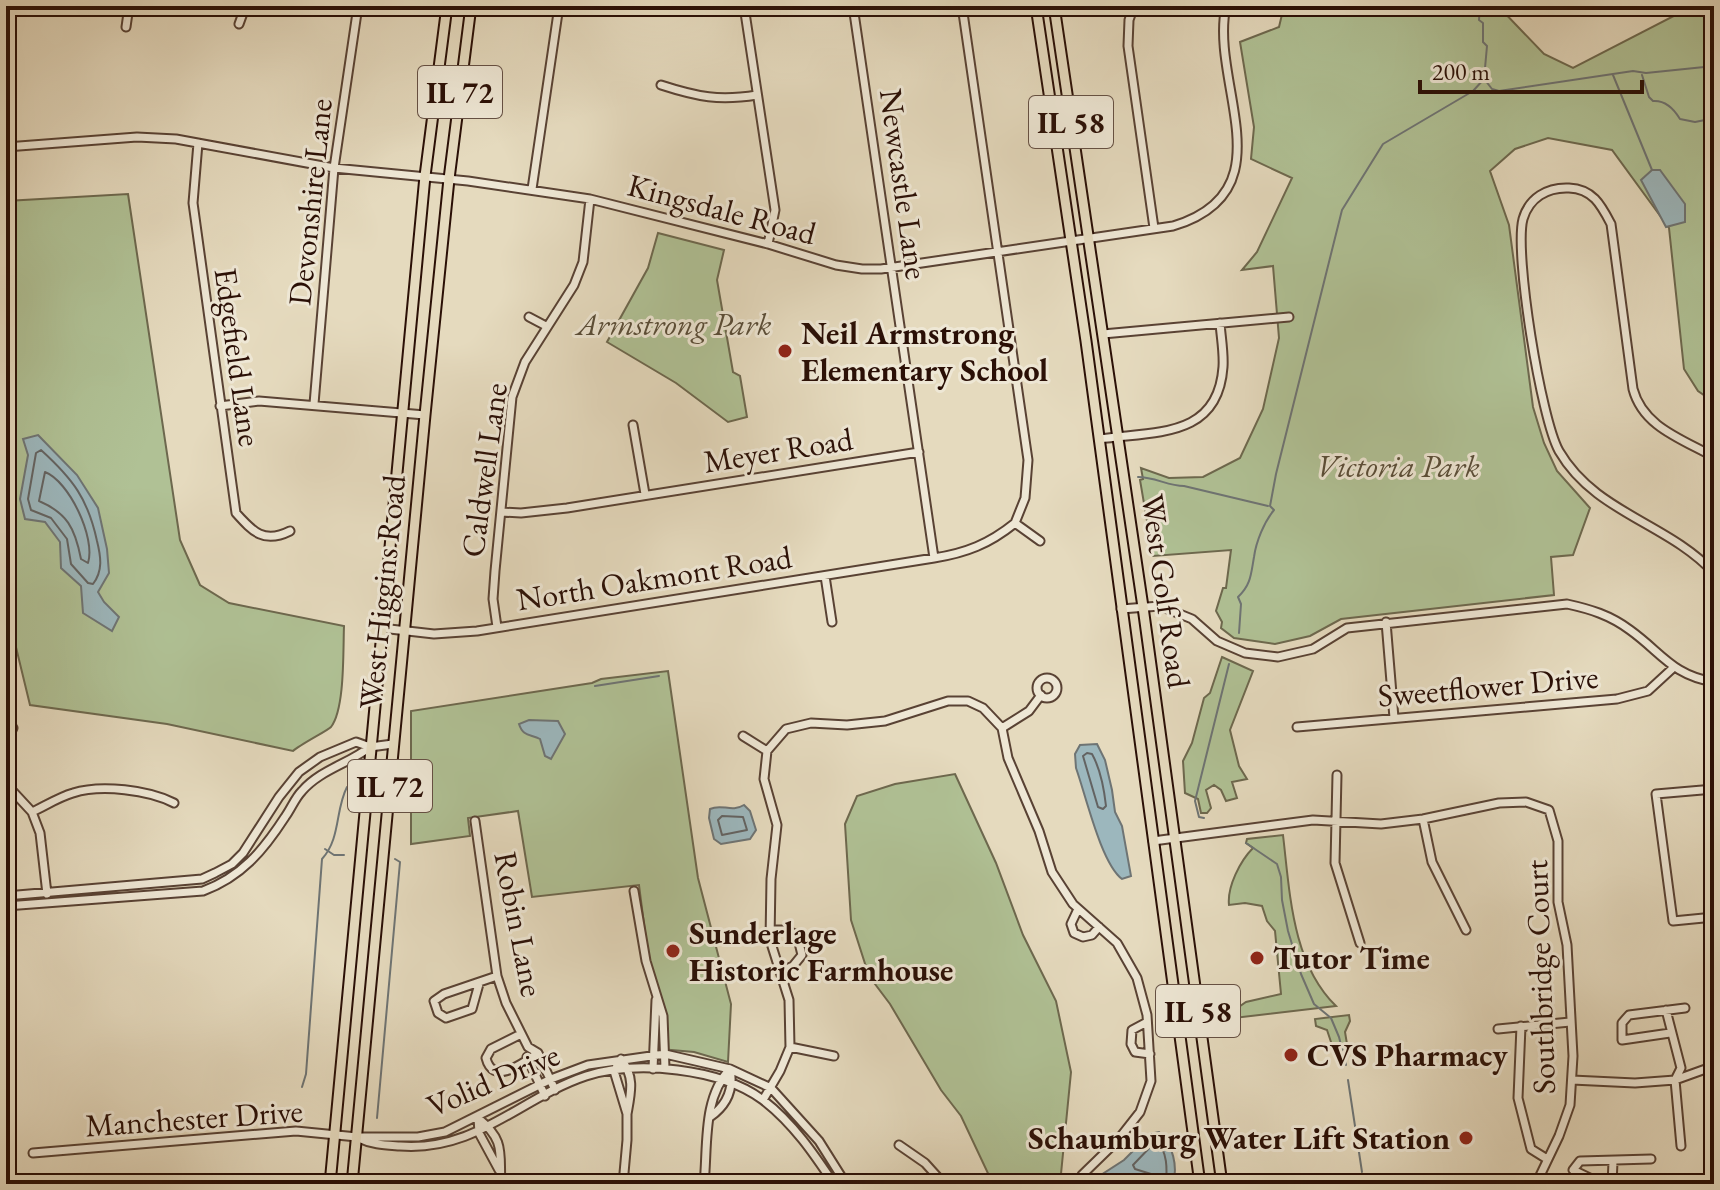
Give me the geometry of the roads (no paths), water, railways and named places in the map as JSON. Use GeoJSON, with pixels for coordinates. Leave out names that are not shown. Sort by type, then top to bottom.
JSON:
{"type":"FeatureCollection","features":[{"type":"Feature","properties":{"kind":"main road","name":"West Higgins Road"},"geometry":{"type":"LineString","coordinates":[[330,1184],[425,176],[447,6]]}},
{"type":"Feature","properties":{"kind":"main road","name":"West Higgins Road"},"geometry":{"type":"LineString","coordinates":[[352,1184],[425,415],[449,179],[471,6]]}},
{"type":"Feature","properties":{"kind":"main road","name":"West Golf Road"},"geometry":{"type":"LineString","coordinates":[[1036,6],[1099,439],[1200,1184]]}},
{"type":"Feature","properties":{"kind":"main road","name":"West Golf Road"},"geometry":{"type":"LineString","coordinates":[[1054,6],[1143,607],[1222,1184]]}},
{"type":"Feature","properties":{"kind":"street"},"geometry":{"type":"LineString","coordinates":[[126,27],[129,6]]}},
{"type":"Feature","properties":{"kind":"street"},"geometry":{"type":"LineString","coordinates":[[239,24],[243,13],[240,6]]}},
{"type":"Feature","properties":{"kind":"street","name":"Devonshire Lane"},"geometry":{"type":"LineString","coordinates":[[314,404],[334,168],[358,6]]}},
{"type":"Feature","properties":{"kind":"street"},"geometry":{"type":"LineString","coordinates":[[532,189],[559,6]]}},
{"type":"Feature","properties":{"kind":"street"},"geometry":{"type":"LineString","coordinates":[[744,6],[775,210],[768,244]]}},
{"type":"Feature","properties":{"kind":"street","name":"Newcastle Lane"},"geometry":{"type":"LineString","coordinates":[[853,6],[934,558]]}},
{"type":"Feature","properties":{"kind":"street"},"geometry":{"type":"LineString","coordinates":[[962,6],[1028,460],[1025,498],[1015,523],[1040,541]]}},
{"type":"Feature","properties":{"kind":"street"},"geometry":{"type":"LineString","coordinates":[[1134,6],[1129,20],[1128,46],[1154,228]]}},
{"type":"Feature","properties":{"kind":"street","name":"Kingsdale Road"},"geometry":{"type":"LineString","coordinates":[[6,147],[137,137],[198,143],[334,168],[425,176],[590,199],[854,268],[892,268],[1154,228],[1193,220],[1210,207],[1228,187],[1238,161],[1239,140],[1224,34],[1226,6]]}},
{"type":"Feature","properties":{"kind":"street"},"geometry":{"type":"LineString","coordinates":[[661,85],[701,98],[729,99],[757,95]]}},
{"type":"Feature","properties":{"kind":"street","name":"Edgefield Lane"},"geometry":{"type":"LineString","coordinates":[[198,143],[193,203],[236,513],[253,533],[277,538],[290,531]]}},
{"type":"Feature","properties":{"kind":"street"},"geometry":{"type":"LineString","coordinates":[[1714,457],[1656,425],[1645,415],[1637,401],[1611,224],[1599,200],[1581,188],[1559,188],[1537,196],[1524,217],[1520,241],[1539,384],[1545,415],[1557,448],[1574,473],[1598,496],[1678,542],[1714,573]]}},
{"type":"Feature","properties":{"kind":"street","name":"Caldwell Lane"},"geometry":{"type":"LineString","coordinates":[[497,627],[493,599],[512,397],[525,362],[574,285],[583,262],[590,199]]}},
{"type":"Feature","properties":{"kind":"street"},"geometry":{"type":"LineString","coordinates":[[529,317],[546,326]]}},
{"type":"Feature","properties":{"kind":"street"},"geometry":{"type":"LineString","coordinates":[[1103,334],[1289,317]]}},
{"type":"Feature","properties":{"kind":"street"},"geometry":{"type":"LineString","coordinates":[[1099,439],[1183,429],[1207,412],[1219,392],[1224,365],[1220,323]]}},
{"type":"Feature","properties":{"kind":"street"},"geometry":{"type":"LineString","coordinates":[[220,406],[259,401],[425,415]]}},
{"type":"Feature","properties":{"kind":"street"},"geometry":{"type":"LineString","coordinates":[[633,425],[645,494]]}},
{"type":"Feature","properties":{"kind":"street","name":"Meyer Road"},"geometry":{"type":"LineString","coordinates":[[501,512],[567,508],[919,452]]}},
{"type":"Feature","properties":{"kind":"street","name":"North Oakmont Road"},"geometry":{"type":"LineString","coordinates":[[381,628],[448,634],[934,558],[974,549],[995,539],[1015,523]]}},
{"type":"Feature","properties":{"kind":"street"},"geometry":{"type":"LineString","coordinates":[[825,576],[832,622]]}},
{"type":"Feature","properties":{"kind":"street"},"geometry":{"type":"LineString","coordinates":[[1121,609],[1160,606],[1192,619],[1217,641],[1245,653],[1278,657],[1313,649],[1347,628],[1567,604],[1601,612],[1630,630],[1673,668],[1714,682]]}},
{"type":"Feature","properties":{"kind":"street"},"geometry":{"type":"LineString","coordinates":[[1386,622],[1394,718]]}},
{"type":"Feature","properties":{"kind":"street","name":"Sweetflower Drive"},"geometry":{"type":"LineString","coordinates":[[1297,727],[1617,699],[1648,691],[1673,668]]}},
{"type":"Feature","properties":{"kind":"street"},"geometry":{"type":"LineString","coordinates":[[1002,728],[1029,711],[1041,695]]}},
{"type":"Feature","properties":{"kind":"street"},"geometry":{"type":"LineString","coordinates":[[763,1100],[790,1047],[789,1000],[770,940],[777,825],[764,779],[767,751],[786,729],[811,723],[847,725],[885,721],[948,701],[968,701],[983,708],[1002,728],[1008,758],[1039,831],[1052,872],[1078,909],[1117,943],[1137,978],[1147,1022],[1151,1081],[1140,1112],[1118,1140],[1082,1175],[1079,1184]]}},
{"type":"Feature","properties":{"kind":"street"},"geometry":{"type":"LineString","coordinates":[[6,742],[13,728]]}},
{"type":"Feature","properties":{"kind":"street"},"geometry":{"type":"LineString","coordinates":[[743,736],[767,751]]}},
{"type":"Feature","properties":{"kind":"street"},"geometry":{"type":"LineString","coordinates":[[6,896],[202,879],[232,864],[243,853],[299,772],[320,757],[356,742],[370,747],[393,744]]}},
{"type":"Feature","properties":{"kind":"street"},"geometry":{"type":"LineString","coordinates":[[6,906],[203,891],[221,884],[252,862],[267,845],[300,792],[318,776],[357,757],[370,747]]}},
{"type":"Feature","properties":{"kind":"street"},"geometry":{"type":"LineString","coordinates":[[1337,775],[1335,863],[1360,943]]}},
{"type":"Feature","properties":{"kind":"street"},"geometry":{"type":"LineString","coordinates":[[6,784],[32,812],[43,845],[48,903]]}},
{"type":"Feature","properties":{"kind":"street"},"geometry":{"type":"LineString","coordinates":[[32,812],[75,792],[106,789],[145,793],[174,803]]}},
{"type":"Feature","properties":{"kind":"street"},"geometry":{"type":"LineString","coordinates":[[1714,789],[1656,794],[1673,921],[1714,917]]}},
{"type":"Feature","properties":{"kind":"street","name":"Southbridge Court"},"geometry":{"type":"LineString","coordinates":[[1423,819],[1499,803],[1526,802],[1549,810],[1558,841],[1558,902],[1567,945],[1573,1056],[1570,1105],[1536,1184]]}},
{"type":"Feature","properties":{"kind":"street"},"geometry":{"type":"LineString","coordinates":[[1153,841],[1313,820],[1381,824],[1423,819],[1432,862],[1466,930]]}},
{"type":"Feature","properties":{"kind":"street","name":"Robin Lane"},"geometry":{"type":"LineString","coordinates":[[475,821],[497,976],[506,1003],[528,1047]]}},
{"type":"Feature","properties":{"kind":"street"},"geometry":{"type":"LineString","coordinates":[[634,891],[646,961],[663,1016],[665,1068]]}},
{"type":"Feature","properties":{"kind":"street"},"geometry":{"type":"LineString","coordinates":[[1078,909],[1071,924],[1074,933],[1083,937],[1092,935],[1099,927]]}},
{"type":"Feature","properties":{"kind":"street"},"geometry":{"type":"LineString","coordinates":[[770,930],[786,930],[797,935],[802,955],[793,966],[780,972]]}},
{"type":"Feature","properties":{"kind":"street"},"geometry":{"type":"LineString","coordinates":[[479,984],[472,1009],[446,1018],[438,1013],[434,1001],[444,994],[497,976]]}},
{"type":"Feature","properties":{"kind":"street"},"geometry":{"type":"LineString","coordinates":[[653,1069],[656,998]]}},
{"type":"Feature","properties":{"kind":"street"},"geometry":{"type":"LineString","coordinates":[[1670,1033],[1622,1040],[1622,1023],[1625,1017],[1685,1008]]}},
{"type":"Feature","properties":{"kind":"street"},"geometry":{"type":"LineString","coordinates":[[1666,1010],[1681,1068],[1675,1080],[1681,1146]]}},
{"type":"Feature","properties":{"kind":"street"},"geometry":{"type":"LineString","coordinates":[[1147,1022],[1132,1030],[1131,1044],[1135,1052],[1150,1054]]}},
{"type":"Feature","properties":{"kind":"street"},"geometry":{"type":"LineString","coordinates":[[1498,1029],[1570,1022]]}},
{"type":"Feature","properties":{"kind":"street"},"geometry":{"type":"LineString","coordinates":[[1521,1026],[1518,1098],[1531,1149],[1547,1159]]}},
{"type":"Feature","properties":{"kind":"street","name":"Robin Lane"},"geometry":{"type":"LineString","coordinates":[[521,1034],[491,1049],[486,1058],[488,1067],[501,1073],[538,1053]]}},
{"type":"Feature","properties":{"kind":"street"},"geometry":{"type":"LineString","coordinates":[[545,1096],[527,1061],[528,1047],[538,1053],[555,1090]]}},
{"type":"Feature","properties":{"kind":"street"},"geometry":{"type":"LineString","coordinates":[[790,1047],[834,1056]]}},
{"type":"Feature","properties":{"kind":"street","name":"Volid Drive"},"geometry":{"type":"LineString","coordinates":[[357,1137],[418,1137],[445,1132],[551,1079],[588,1065],[665,1054],[730,1069],[771,1088],[819,1141],[846,1184]]}},
{"type":"Feature","properties":{"kind":"street"},"geometry":{"type":"LineString","coordinates":[[623,1184],[631,1093],[630,1070],[621,1059],[614,1071],[627,1114]]}},
{"type":"Feature","properties":{"kind":"street"},"geometry":{"type":"LineString","coordinates":[[1572,1080],[1635,1083],[1675,1080],[1714,1066]]}},
{"type":"Feature","properties":{"kind":"street","name":"Volid Drive"},"geometry":{"type":"LineString","coordinates":[[357,1137],[372,1144],[426,1147],[449,1143],[479,1133],[555,1090],[587,1076],[665,1068],[691,1071],[719,1080],[763,1100],[813,1151],[834,1184]]}},
{"type":"Feature","properties":{"kind":"street"},"geometry":{"type":"LineString","coordinates":[[704,1184],[711,1103],[719,1080],[730,1069]]}},
{"type":"Feature","properties":{"kind":"street"},"geometry":{"type":"LineString","coordinates":[[710,1117],[721,1110],[733,1085],[730,1069]]}},
{"type":"Feature","properties":{"kind":"street"},"geometry":{"type":"LineString","coordinates":[[478,1118],[489,1127],[502,1156],[501,1184]]}},
{"type":"Feature","properties":{"kind":"street"},"geometry":{"type":"LineString","coordinates":[[478,1118],[479,1133],[500,1173]]}},
{"type":"Feature","properties":{"kind":"street","name":"Manchester Drive"},"geometry":{"type":"LineString","coordinates":[[33,1153],[296,1131],[357,1137]]}},
{"type":"Feature","properties":{"kind":"street"},"geometry":{"type":"LineString","coordinates":[[899,1145],[925,1163],[944,1184]]}},
{"type":"Feature","properties":{"kind":"street"},"geometry":{"type":"LineString","coordinates":[[1602,1184],[1573,1170],[1575,1165],[1580,1161],[1651,1159]]}},
{"type":"Feature","properties":{"kind":"street"},"geometry":{"type":"LineString","coordinates":[[1612,1184],[1613,1162]]}},
{"type":"Feature","properties":{"kind":"street"},"geometry":{"type":"LineString","coordinates":[[1378,1184],[1408,1180],[1464,1184]]}},
{"type":"Feature","properties":{"kind":"water"},"geometry":{"type":"Polygon","coordinates":[[[1652,170],[1660,170],[1685,204],[1685,222],[1666,227],[1641,180],[1652,170]]]}},
{"type":"Feature","properties":{"kind":"water"},"geometry":{"type":"Polygon","coordinates":[[[38,435],[77,475],[98,508],[109,573],[98,592],[119,617],[112,631],[83,613],[81,586],[61,568],[60,542],[45,522],[25,519],[20,499],[28,455],[23,439],[38,435]]]}},
{"type":"Feature","properties":{"kind":"water"},"geometry":{"type":"Polygon","coordinates":[[[529,720],[558,721],[565,734],[551,759],[545,756],[540,739],[521,728],[519,724],[529,720]]]}},
{"type":"Feature","properties":{"kind":"water"},"geometry":{"type":"Polygon","coordinates":[[[1097,744],[1105,760],[1115,812],[1122,826],[1131,876],[1122,879],[1107,859],[1076,768],[1075,754],[1080,745],[1097,744]]]}},
{"type":"Feature","properties":{"kind":"water"},"geometry":{"type":"Polygon","coordinates":[[[744,805],[750,811],[756,830],[750,839],[721,844],[714,839],[710,809],[744,805]]]}},
{"type":"Feature","properties":{"kind":"water"},"geometry":{"type":"Polygon","coordinates":[[[1159,1132],[1173,1156],[1173,1184],[1151,1184],[1135,1177],[1103,1184],[1099,1180],[1150,1134],[1159,1132]]]}},
{"type":"Feature","properties":{"kind":"waterway"},"geometry":{"type":"LineString","coordinates":[[1239,633],[1241,604],[1238,597],[1248,584],[1259,539],[1274,510],[1270,506],[1276,474],[1342,210],[1383,144],[1473,91],[1484,79],[1487,46],[1483,42],[1483,23],[1479,20],[1480,6]]}},
{"type":"Feature","properties":{"kind":"waterway"},"geometry":{"type":"LineString","coordinates":[[1485,80],[1492,89],[1499,91],[1633,71],[1646,73],[1714,66]]}},
{"type":"Feature","properties":{"kind":"waterway"},"geometry":{"type":"LineString","coordinates":[[1613,75],[1652,170]]}},
{"type":"Feature","properties":{"kind":"waterway"},"geometry":{"type":"LineString","coordinates":[[1642,75],[1653,101],[1669,106],[1680,119],[1705,120],[1708,127],[1714,127]]}},
{"type":"Feature","properties":{"kind":"waterway"},"geometry":{"type":"LineString","coordinates":[[1138,477],[1268,506]]}},
{"type":"Feature","properties":{"kind":"waterway"},"geometry":{"type":"LineString","coordinates":[[1204,818],[1199,817],[1195,801],[1229,664]]}},
{"type":"Feature","properties":{"kind":"waterway"},"geometry":{"type":"LineString","coordinates":[[595,686],[659,676]]}},
{"type":"Feature","properties":{"kind":"waterway"},"geometry":{"type":"LineString","coordinates":[[302,1087],[306,1074],[322,859],[332,842],[347,787]]}},
{"type":"Feature","properties":{"kind":"waterway"},"geometry":{"type":"LineString","coordinates":[[1246,843],[1277,864],[1288,931],[1301,974],[1314,1004],[1331,1018],[1346,1065]]}},
{"type":"Feature","properties":{"kind":"waterway"},"geometry":{"type":"LineString","coordinates":[[325,849],[334,855],[344,855]]}},
{"type":"Feature","properties":{"kind":"waterway"},"geometry":{"type":"LineString","coordinates":[[377,1118],[400,862],[395,859]]}},
{"type":"Feature","properties":{"kind":"waterway"},"geometry":{"type":"LineString","coordinates":[[1348,1080],[1362,1172]]}},
{"type":"Feature","properties":{"kind":"place","name":"Neil Armstrong Elementary School"},"geometry":{"type":"Point","coordinates":[785,351]}},
{"type":"Feature","properties":{"kind":"place","name":"Sunderlage Historic Farmhouse"},"geometry":{"type":"Point","coordinates":[673,951]}},
{"type":"Feature","properties":{"kind":"place","name":"Tutor Time"},"geometry":{"type":"Point","coordinates":[1257,958]}},
{"type":"Feature","properties":{"kind":"place","name":"CVS Pharmacy"},"geometry":{"type":"Point","coordinates":[1291,1055]}},
{"type":"Feature","properties":{"kind":"place","name":"Schaumburg Water Lift Station"},"geometry":{"type":"Point","coordinates":[1466,1138]}},
{"type":"Feature","properties":{"kind":"park label","name":"Armstrong Park"},"geometry":{"type":"Point","coordinates":[674,324]}},
{"type":"Feature","properties":{"kind":"park label","name":"Victoria Park"},"geometry":{"type":"Point","coordinates":[1398,466]}}]}
